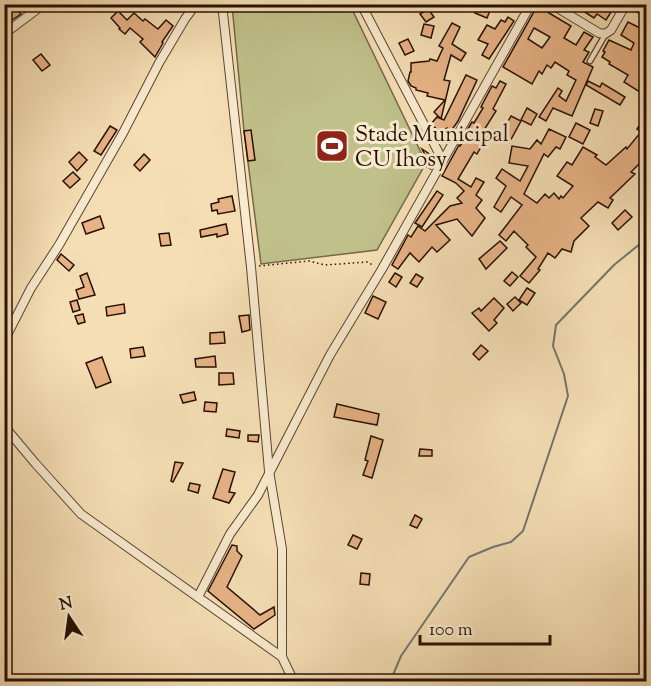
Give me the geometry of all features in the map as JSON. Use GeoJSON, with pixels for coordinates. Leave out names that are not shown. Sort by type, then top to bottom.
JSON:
{"type":"FeatureCollection","features":[{"type":"Feature","properties":{"kind":"street"},"geometry":{"type":"LineString","coordinates":[[4,34],[44,4]]}},
{"type":"Feature","properties":{"kind":"street"},"geometry":{"type":"LineString","coordinates":[[4,341],[31,288],[64,236],[123,133],[159,63],[196,4]]}},
{"type":"Feature","properties":{"kind":"street"},"geometry":{"type":"LineString","coordinates":[[222,4],[251,267],[269,471],[282,549],[282,657],[294,681]]}},
{"type":"Feature","properties":{"kind":"street"},"geometry":{"type":"LineString","coordinates":[[361,4],[442,159]]}},
{"type":"Feature","properties":{"kind":"street"},"geometry":{"type":"LineString","coordinates":[[198,597],[230,534],[253,504],[330,355],[382,269],[531,4]]}},
{"type":"Feature","properties":{"kind":"street"},"geometry":{"type":"LineString","coordinates":[[551,4],[599,33],[605,34],[611,30],[626,4]]}},
{"type":"Feature","properties":{"kind":"street"},"geometry":{"type":"LineString","coordinates":[[4,426],[81,514],[282,657]]}},
{"type":"Feature","properties":{"kind":"lane"},"geometry":{"type":"LineString","coordinates":[[590,61],[605,34]]}},
{"type":"Feature","properties":{"kind":"path"},"geometry":{"type":"LineString","coordinates":[[251,267],[309,261],[325,264],[367,262],[382,269]]}},
{"type":"Feature","properties":{"kind":"green space","name":"Stade Municipal CU Ihosy"},"geometry":{"type":"Polygon","coordinates":[[[232,5],[350,5],[426,163],[377,250],[261,264],[244,131],[232,5]]]}},
{"type":"Feature","properties":{"kind":"building"},"geometry":{"type":"Polygon","coordinates":[[[13,4],[21,14],[12,20],[6,9],[13,4]]]}},
{"type":"Feature","properties":{"kind":"building"},"geometry":{"type":"Polygon","coordinates":[[[479,4],[488,4],[491,8],[487,18],[475,13],[479,4]]]}},
{"type":"Feature","properties":{"kind":"building"},"geometry":{"type":"Polygon","coordinates":[[[572,4],[606,4],[613,9],[606,20],[597,14],[594,18],[572,4]]]}},
{"type":"Feature","properties":{"kind":"building"},"geometry":{"type":"Polygon","coordinates":[[[632,4],[646,4],[646,18],[631,8],[632,4]]]}},
{"type":"Feature","properties":{"kind":"building"},"geometry":{"type":"Polygon","coordinates":[[[539,7],[571,26],[564,38],[576,45],[584,32],[593,37],[584,50],[589,52],[583,62],[593,67],[572,116],[553,108],[546,121],[539,117],[558,88],[562,91],[559,96],[566,101],[576,80],[567,75],[569,71],[555,62],[551,68],[547,65],[542,74],[539,71],[532,84],[503,67],[535,10],[537,11],[539,7]],[[534,28],[528,39],[542,48],[550,37],[534,28]]]}},
{"type":"Feature","properties":{"kind":"building"},"geometry":{"type":"Polygon","coordinates":[[[428,9],[434,17],[426,22],[420,14],[428,9]]]}},
{"type":"Feature","properties":{"kind":"building"},"geometry":{"type":"Polygon","coordinates":[[[118,11],[127,20],[134,13],[158,29],[166,20],[173,26],[155,57],[140,42],[143,39],[130,28],[125,34],[119,29],[111,18],[118,11]]]}},
{"type":"Feature","properties":{"kind":"building"},"geometry":{"type":"Polygon","coordinates":[[[508,17],[514,21],[489,59],[482,55],[488,44],[478,40],[487,25],[495,29],[501,20],[505,22],[508,17]]]}},
{"type":"Feature","properties":{"kind":"building"},"geometry":{"type":"Polygon","coordinates":[[[628,22],[646,31],[646,96],[624,82],[628,75],[602,57],[609,40],[631,50],[634,43],[621,35],[628,22]]]}},
{"type":"Feature","properties":{"kind":"building"},"geometry":{"type":"Polygon","coordinates":[[[452,23],[460,27],[452,44],[466,53],[461,61],[451,55],[444,80],[450,81],[441,119],[434,112],[445,100],[427,96],[428,93],[416,90],[408,81],[411,63],[430,59],[437,61],[443,48],[439,46],[452,23]]]}},
{"type":"Feature","properties":{"kind":"building"},"geometry":{"type":"Polygon","coordinates":[[[424,24],[434,26],[431,38],[421,35],[424,24]]]}},
{"type":"Feature","properties":{"kind":"building"},"geometry":{"type":"Polygon","coordinates":[[[408,39],[414,51],[405,55],[399,43],[408,39]]]}},
{"type":"Feature","properties":{"kind":"building"},"geometry":{"type":"Polygon","coordinates":[[[41,54],[50,65],[42,71],[33,60],[41,54]]]}},
{"type":"Feature","properties":{"kind":"building"},"geometry":{"type":"Polygon","coordinates":[[[466,75],[477,80],[458,121],[451,131],[447,128],[441,133],[431,124],[437,117],[444,120],[466,75]]]}},
{"type":"Feature","properties":{"kind":"building"},"geometry":{"type":"Polygon","coordinates":[[[500,81],[506,84],[493,109],[496,111],[484,130],[489,133],[477,154],[474,152],[458,179],[471,187],[476,178],[484,182],[476,195],[482,200],[476,208],[485,218],[472,236],[457,219],[436,225],[450,240],[437,252],[432,247],[419,262],[410,253],[398,269],[392,265],[408,235],[411,237],[418,226],[425,231],[450,206],[462,203],[457,198],[464,191],[456,183],[442,176],[459,145],[468,134],[466,132],[472,122],[474,123],[483,108],[481,107],[492,86],[496,88],[500,81]]]}},
{"type":"Feature","properties":{"kind":"building"},"geometry":{"type":"Polygon","coordinates":[[[588,81],[600,87],[602,83],[625,97],[620,105],[586,85],[588,81]]]}},
{"type":"Feature","properties":{"kind":"building"},"geometry":{"type":"Polygon","coordinates":[[[527,108],[537,114],[531,125],[521,120],[527,108]]]}},
{"type":"Feature","properties":{"kind":"building"},"geometry":{"type":"Polygon","coordinates":[[[595,109],[603,111],[598,126],[590,123],[595,109]]]}},
{"type":"Feature","properties":{"kind":"building"},"geometry":{"type":"Polygon","coordinates":[[[511,116],[521,121],[509,143],[499,138],[511,116]]]}},
{"type":"Feature","properties":{"kind":"building"},"geometry":{"type":"Polygon","coordinates":[[[576,123],[590,130],[583,144],[569,137],[576,123]]]}},
{"type":"Feature","properties":{"kind":"building"},"geometry":{"type":"Polygon","coordinates":[[[641,123],[646,125],[646,164],[640,163],[631,172],[635,174],[610,198],[613,200],[608,208],[598,202],[581,218],[589,226],[574,241],[571,252],[562,249],[555,258],[548,253],[538,269],[540,270],[529,283],[520,276],[536,257],[514,231],[506,241],[499,235],[522,205],[511,197],[501,212],[494,207],[506,186],[496,178],[502,169],[520,181],[528,166],[509,163],[512,146],[530,149],[537,140],[541,144],[549,129],[566,137],[560,149],[556,147],[548,157],[544,154],[524,194],[537,203],[545,194],[549,198],[554,193],[559,199],[561,196],[563,198],[573,186],[557,176],[567,162],[572,165],[583,147],[597,155],[595,157],[606,165],[626,147],[627,149],[641,132],[637,129],[641,123]]]}},
{"type":"Feature","properties":{"kind":"building"},"geometry":{"type":"Polygon","coordinates":[[[110,126],[117,130],[101,155],[94,151],[110,126]]]}},
{"type":"Feature","properties":{"kind":"building"},"geometry":{"type":"Polygon","coordinates":[[[251,130],[255,160],[248,161],[244,131],[251,130]]]}},
{"type":"Feature","properties":{"kind":"building"},"geometry":{"type":"Polygon","coordinates":[[[422,149],[436,161],[431,169],[425,166],[428,161],[422,149]]]}},
{"type":"Feature","properties":{"kind":"building"},"geometry":{"type":"Polygon","coordinates":[[[79,152],[87,160],[77,171],[69,162],[79,152]]]}},
{"type":"Feature","properties":{"kind":"building"},"geometry":{"type":"Polygon","coordinates":[[[144,154],[150,160],[140,171],[134,165],[144,154]]]}},
{"type":"Feature","properties":{"kind":"building"},"geometry":{"type":"Polygon","coordinates":[[[73,172],[80,179],[70,188],[63,181],[73,172]]]}},
{"type":"Feature","properties":{"kind":"building"},"geometry":{"type":"Polygon","coordinates":[[[437,191],[443,195],[422,227],[415,223],[437,191]]]}},
{"type":"Feature","properties":{"kind":"building"},"geometry":{"type":"Polygon","coordinates":[[[232,196],[235,211],[218,214],[217,210],[212,211],[211,204],[219,202],[218,199],[232,196]]]}},
{"type":"Feature","properties":{"kind":"building"},"geometry":{"type":"Polygon","coordinates":[[[625,210],[632,217],[618,230],[612,223],[625,210]]]}},
{"type":"Feature","properties":{"kind":"building"},"geometry":{"type":"Polygon","coordinates":[[[100,216],[104,228],[86,234],[82,223],[100,216]]]}},
{"type":"Feature","properties":{"kind":"building"},"geometry":{"type":"Polygon","coordinates":[[[226,224],[228,234],[201,237],[200,230],[226,224]]]}},
{"type":"Feature","properties":{"kind":"building"},"geometry":{"type":"Polygon","coordinates":[[[169,233],[171,245],[161,246],[159,234],[169,233]]]}},
{"type":"Feature","properties":{"kind":"building"},"geometry":{"type":"Polygon","coordinates":[[[500,241],[507,248],[486,269],[479,259],[500,241]]]}},
{"type":"Feature","properties":{"kind":"building"},"geometry":{"type":"Polygon","coordinates":[[[61,254],[74,265],[69,271],[57,260],[61,254]]]}},
{"type":"Feature","properties":{"kind":"building"},"geometry":{"type":"Polygon","coordinates":[[[512,272],[518,277],[510,286],[504,281],[512,272]]]}},
{"type":"Feature","properties":{"kind":"building"},"geometry":{"type":"Polygon","coordinates":[[[87,273],[95,295],[79,299],[76,290],[84,287],[80,276],[87,273]]]}},
{"type":"Feature","properties":{"kind":"building"},"geometry":{"type":"Polygon","coordinates":[[[395,273],[402,277],[396,287],[389,282],[395,273]]]}},
{"type":"Feature","properties":{"kind":"building"},"geometry":{"type":"Polygon","coordinates":[[[416,274],[423,278],[417,287],[410,283],[416,274]]]}},
{"type":"Feature","properties":{"kind":"building"},"geometry":{"type":"Polygon","coordinates":[[[527,288],[535,293],[527,305],[519,300],[527,288]]]}},
{"type":"Feature","properties":{"kind":"building"},"geometry":{"type":"Polygon","coordinates":[[[373,296],[386,302],[378,319],[365,313],[373,296]]]}},
{"type":"Feature","properties":{"kind":"building"},"geometry":{"type":"Polygon","coordinates":[[[515,297],[521,303],[513,311],[507,304],[515,297]]]}},
{"type":"Feature","properties":{"kind":"building"},"geometry":{"type":"Polygon","coordinates":[[[494,298],[504,308],[494,320],[497,323],[489,331],[472,313],[479,308],[481,311],[494,298]]]}},
{"type":"Feature","properties":{"kind":"building"},"geometry":{"type":"Polygon","coordinates":[[[77,300],[80,310],[73,312],[70,302],[77,300]]]}},
{"type":"Feature","properties":{"kind":"building"},"geometry":{"type":"Polygon","coordinates":[[[124,304],[125,313],[107,316],[106,307],[124,304]]]}},
{"type":"Feature","properties":{"kind":"building"},"geometry":{"type":"Polygon","coordinates":[[[83,314],[85,322],[78,324],[75,316],[83,314]]]}},
{"type":"Feature","properties":{"kind":"building"},"geometry":{"type":"Polygon","coordinates":[[[249,315],[250,330],[242,332],[239,316],[249,315]]]}},
{"type":"Feature","properties":{"kind":"building"},"geometry":{"type":"Polygon","coordinates":[[[224,332],[225,343],[210,344],[210,333],[224,332]]]}},
{"type":"Feature","properties":{"kind":"building"},"geometry":{"type":"Polygon","coordinates":[[[481,345],[488,351],[479,360],[473,354],[481,345]]]}},
{"type":"Feature","properties":{"kind":"building"},"geometry":{"type":"Polygon","coordinates":[[[143,347],[145,356],[131,358],[130,349],[143,347]]]}},
{"type":"Feature","properties":{"kind":"building"},"geometry":{"type":"Polygon","coordinates":[[[215,356],[216,367],[196,367],[195,359],[215,356]]]}},
{"type":"Feature","properties":{"kind":"building"},"geometry":{"type":"Polygon","coordinates":[[[102,357],[111,382],[96,388],[86,363],[102,357]]]}},
{"type":"Feature","properties":{"kind":"building"},"geometry":{"type":"Polygon","coordinates":[[[219,373],[233,373],[234,384],[219,385],[219,373]]]}},
{"type":"Feature","properties":{"kind":"building"},"geometry":{"type":"Polygon","coordinates":[[[194,392],[196,400],[183,403],[180,395],[194,392]]]}},
{"type":"Feature","properties":{"kind":"building"},"geometry":{"type":"Polygon","coordinates":[[[205,402],[217,403],[216,412],[204,411],[205,402]]]}},
{"type":"Feature","properties":{"kind":"building"},"geometry":{"type":"Polygon","coordinates":[[[337,404],[379,414],[377,425],[334,417],[337,404]]]}},
{"type":"Feature","properties":{"kind":"building"},"geometry":{"type":"Polygon","coordinates":[[[227,429],[240,431],[239,438],[226,436],[227,429]]]}},
{"type":"Feature","properties":{"kind":"building"},"geometry":{"type":"Polygon","coordinates":[[[248,435],[259,435],[258,442],[248,441],[248,435]]]}},
{"type":"Feature","properties":{"kind":"building"},"geometry":{"type":"Polygon","coordinates":[[[371,436],[383,440],[372,478],[363,475],[368,461],[365,460],[371,436]]]}},
{"type":"Feature","properties":{"kind":"building"},"geometry":{"type":"Polygon","coordinates":[[[420,449],[432,450],[432,456],[419,456],[420,449]]]}},
{"type":"Feature","properties":{"kind":"building"},"geometry":{"type":"Polygon","coordinates":[[[175,462],[183,463],[173,482],[171,481],[175,462]]]}},
{"type":"Feature","properties":{"kind":"building"},"geometry":{"type":"Polygon","coordinates":[[[223,469],[235,472],[229,492],[235,493],[229,503],[213,498],[223,469]]]}},
{"type":"Feature","properties":{"kind":"building"},"geometry":{"type":"Polygon","coordinates":[[[190,483],[200,485],[198,493],[188,490],[190,483]]]}},
{"type":"Feature","properties":{"kind":"building"},"geometry":{"type":"Polygon","coordinates":[[[415,515],[422,519],[417,528],[410,525],[415,515]]]}},
{"type":"Feature","properties":{"kind":"building"},"geometry":{"type":"Polygon","coordinates":[[[353,535],[362,539],[357,549],[348,545],[353,535]]]}},
{"type":"Feature","properties":{"kind":"building"},"geometry":{"type":"Polygon","coordinates":[[[232,545],[237,546],[237,551],[242,556],[227,587],[260,615],[274,607],[275,615],[254,629],[208,591],[232,545]]]}},
{"type":"Feature","properties":{"kind":"building"},"geometry":{"type":"Polygon","coordinates":[[[361,573],[370,574],[369,585],[360,584],[361,573]]]}},
{"type":"Feature","properties":{"kind":"waterway"},"geometry":{"type":"LineString","coordinates":[[390,682],[401,656],[469,557],[511,542],[523,531],[568,396],[564,374],[553,346],[556,325],[614,265],[646,239]]}},
{"type":"Feature","properties":{"kind":"place","name":"Stade Municipal CU Ihosy"},"geometry":{"type":"Point","coordinates":[332,146]}}]}
